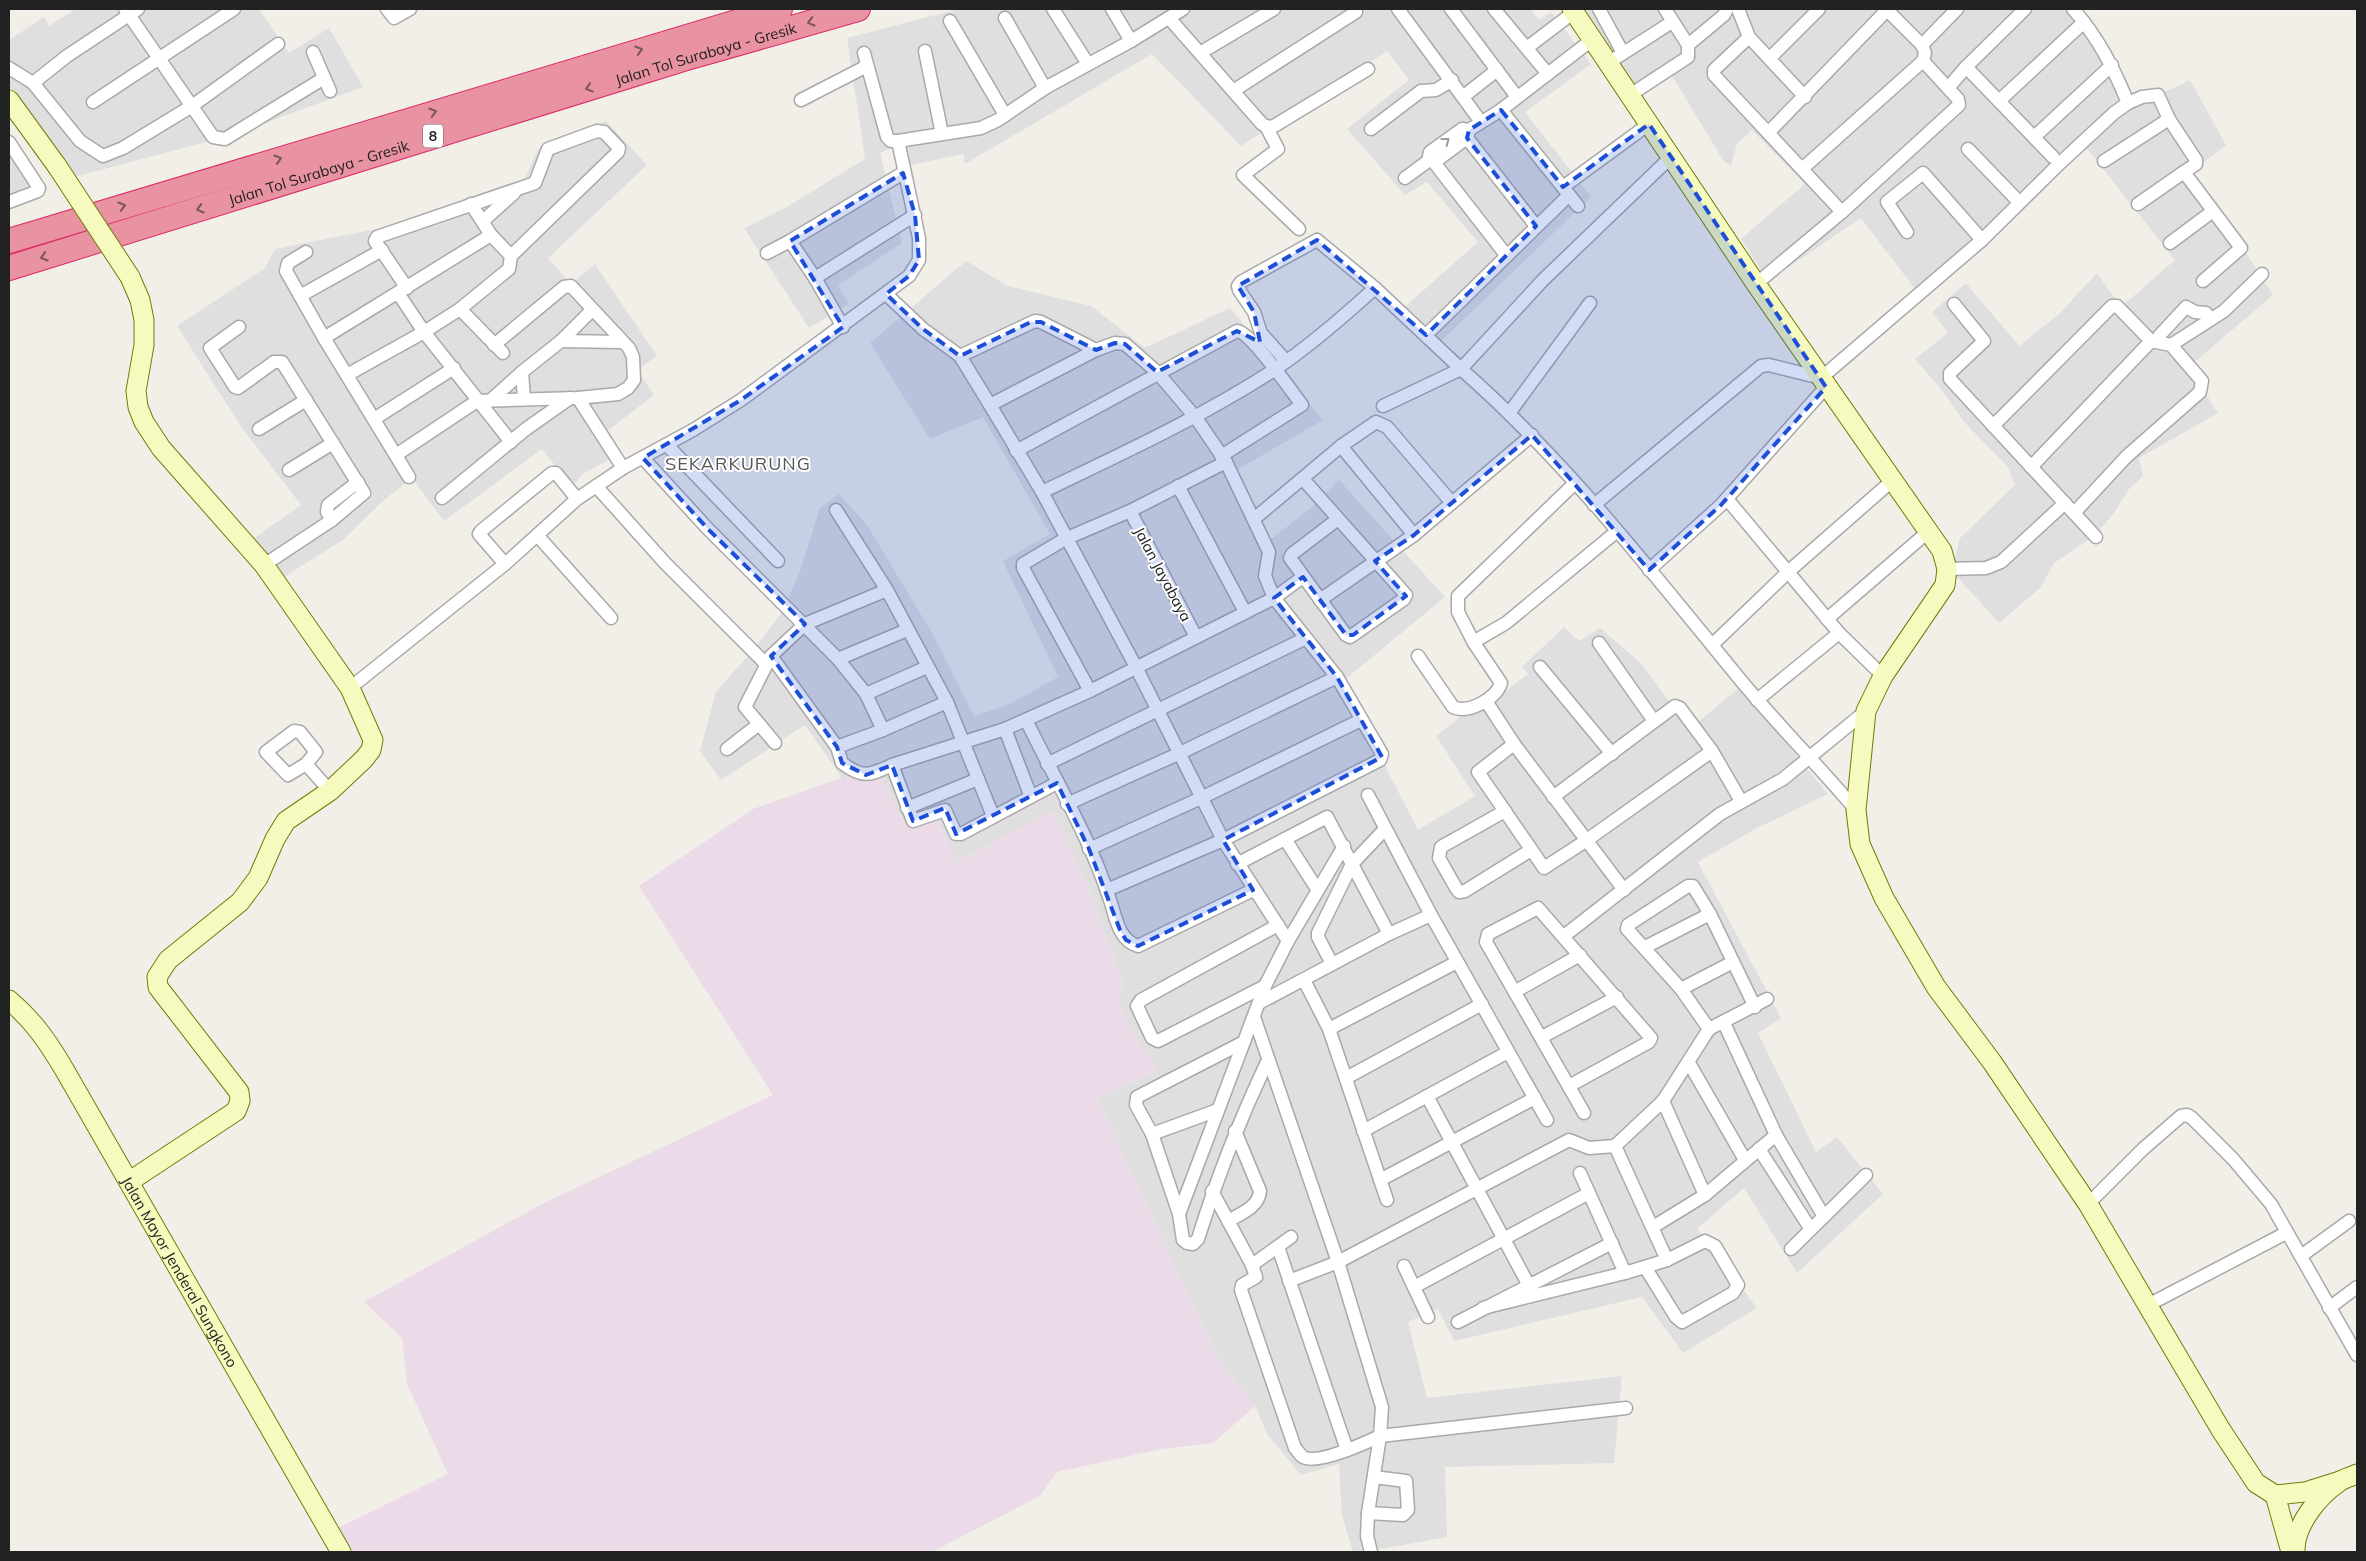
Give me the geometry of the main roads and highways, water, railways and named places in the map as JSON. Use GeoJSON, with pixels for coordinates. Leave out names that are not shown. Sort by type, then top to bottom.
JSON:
{"type":"FeatureCollection","features":[{"type":"Feature","properties":{"kind":"highway","name":"Jalan Tol Surabaya - Gresik"},"geometry":{"type":"LineString","coordinates":[[9,241],[780,9]]}},
{"type":"Feature","properties":{"kind":"highway","name":"Jalan Tol Surabaya - Gresik"},"geometry":{"type":"LineString","coordinates":[[9,268],[665,65],[858,9]]}},
{"type":"Feature","properties":{"kind":"main road"},"geometry":{"type":"LineString","coordinates":[[1573,10],[1593,39],[1616,58],[1630,95],[1671,158],[1756,284],[1942,551],[1947,569],[1945,585],[1883,676],[1866,711],[1856,810],[1860,844],[1871,873],[1936,987],[1992,1062],[2088,1204],[2221,1430],[2256,1483],[2275,1495],[2304,1492],[2349,1478]]}},
{"type":"Feature","properties":{"kind":"main road"},"geometry":{"type":"LineString","coordinates":[[9,100],[57,166],[130,277],[140,300],[144,320],[144,345],[136,391],[138,407],[144,422],[161,448],[264,565],[350,688],[373,740],[370,750],[364,759],[330,791],[286,821],[275,839],[258,878],[240,902],[186,945],[162,967],[157,978],[158,987],[228,1075],[239,1092],[240,1101],[236,1111],[130,1181]]}},
{"type":"Feature","properties":{"kind":"main road","name":"Jalan Mayor Jenderal Sungkono"},"geometry":{"type":"LineString","coordinates":[[9,1000],[42,1032],[130,1181],[193,1297],[340,1552]]}},
{"type":"Feature","properties":{"kind":"main road"},"geometry":{"type":"LineString","coordinates":[[2295,1552],[2294,1544],[2303,1520],[2323,1496],[2349,1478]]}},
{"type":"Feature","properties":{"kind":"main road"},"geometry":{"type":"LineString","coordinates":[[2275,1495],[2291,1552]]}},
{"type":"Feature","properties":{"kind":"district","name":"SEKARKURUNG"},"geometry":{"type":"Point","coordinates":[738,463]}}]}
